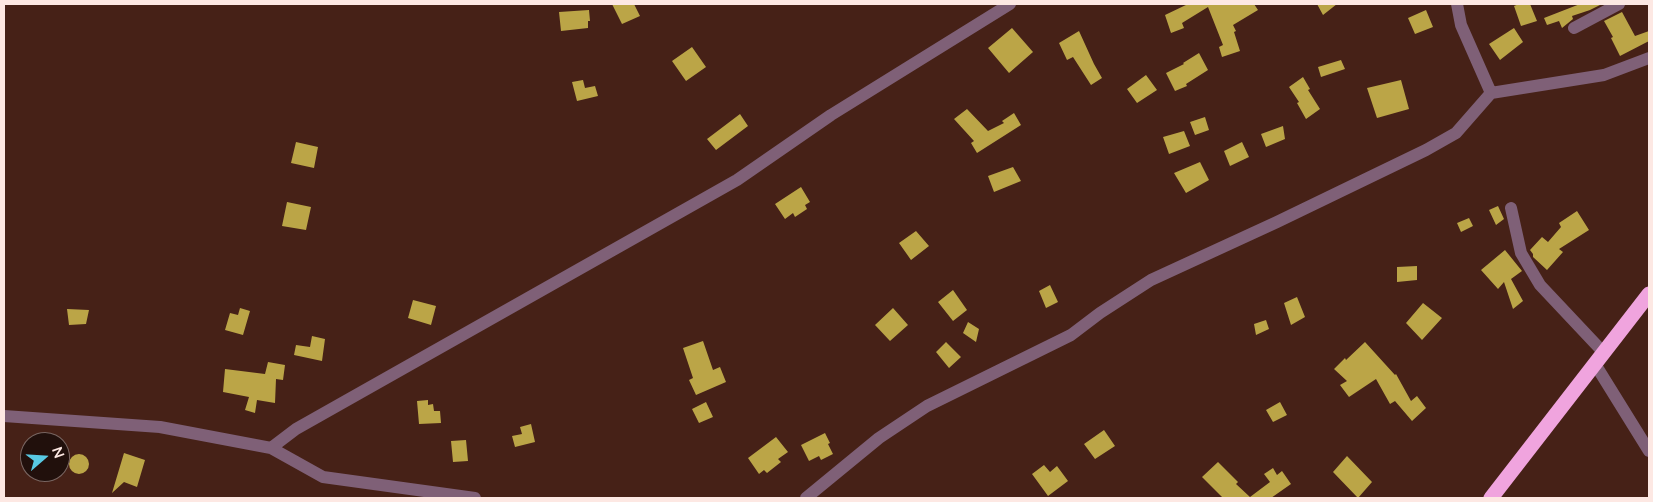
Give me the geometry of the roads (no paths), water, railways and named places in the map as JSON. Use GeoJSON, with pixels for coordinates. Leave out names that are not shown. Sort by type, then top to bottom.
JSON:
{"type":"FeatureCollection","features":[{"type":"Feature","properties":{"kind":"highway"},"geometry":{"type":"LineString","coordinates":[[1491,498],[1649,294]]}},
{"type":"Feature","properties":{"kind":"street"},"geometry":{"type":"LineString","coordinates":[[271,448],[296,429],[737,180],[831,115],[1010,4]]}},
{"type":"Feature","properties":{"kind":"street"},"geometry":{"type":"LineString","coordinates":[[1457,4],[1461,25],[1491,93]]}},
{"type":"Feature","properties":{"kind":"street"},"geometry":{"type":"LineString","coordinates":[[1574,28],[1619,4]]}},
{"type":"Feature","properties":{"kind":"street"},"geometry":{"type":"LineString","coordinates":[[806,498],[879,438],[927,406],[1071,335],[1100,313],[1152,280],[1426,150],[1456,133],[1491,93],[1604,75],[1649,58]]}},
{"type":"Feature","properties":{"kind":"street"},"geometry":{"type":"LineString","coordinates":[[1510,208],[1521,253],[1540,285],[1600,358],[1649,451]]}},
{"type":"Feature","properties":{"kind":"street"},"geometry":{"type":"LineString","coordinates":[[4,416],[160,427],[271,448],[324,477],[475,498]]}}]}
